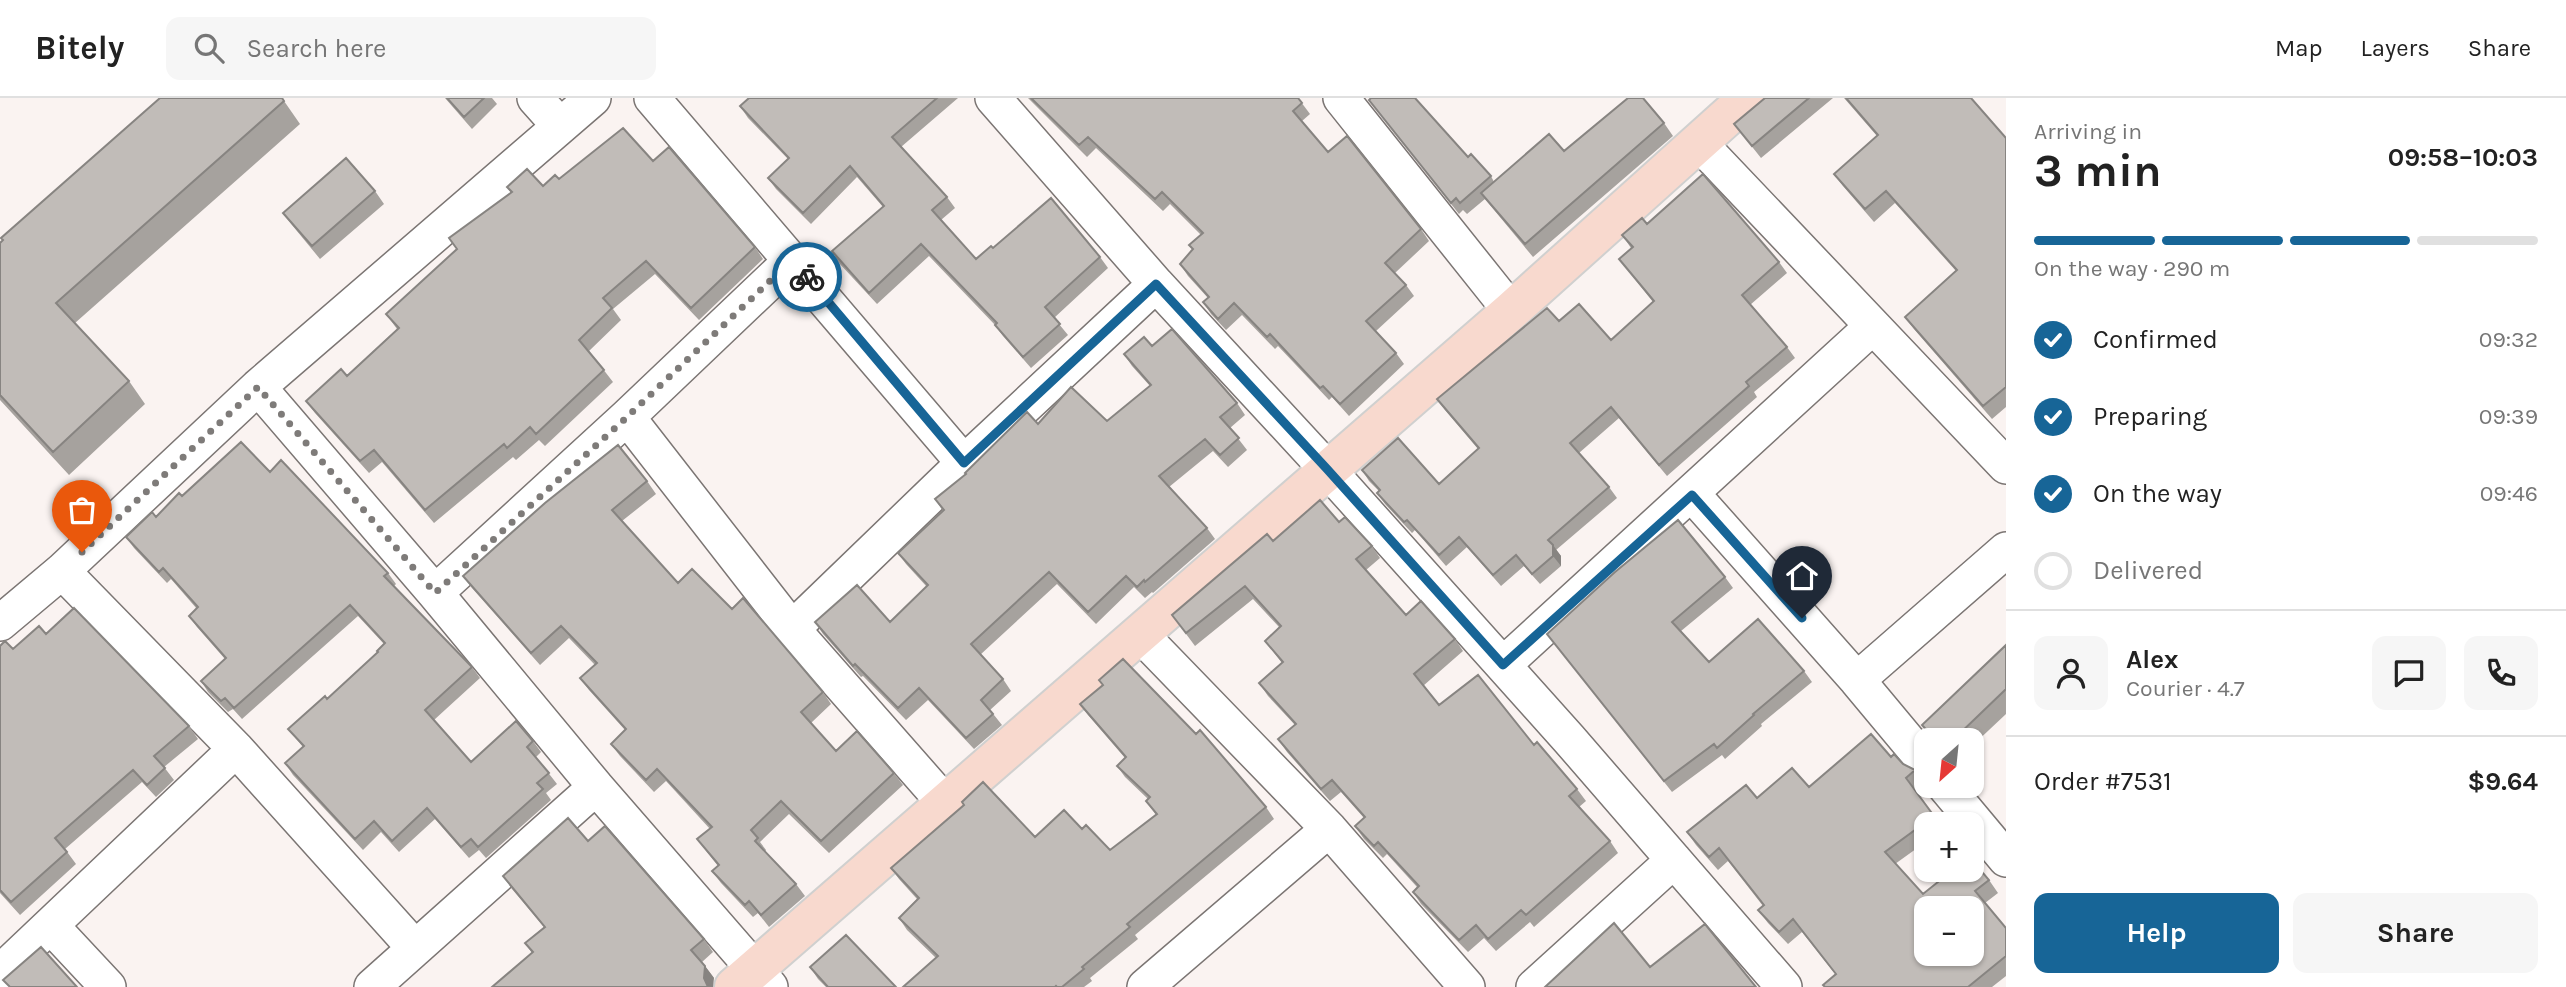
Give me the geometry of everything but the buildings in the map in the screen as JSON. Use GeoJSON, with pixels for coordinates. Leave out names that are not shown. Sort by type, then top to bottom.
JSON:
{"type":"FeatureCollection","features":[{"type":"Feature","properties":{"kind":"main road"},"geometry":{"type":"LineString","coordinates":[[753,981],[945,803],[1511,312],[1748,98]]}},
{"type":"Feature","properties":{"kind":"street"},"geometry":{"type":"LineString","coordinates":[[535,98],[559,126]]}},
{"type":"Feature","properties":{"kind":"street"},"geometry":{"type":"LineString","coordinates":[[0,623],[62,570],[258,387],[593,98]]}},
{"type":"Feature","properties":{"kind":"street"},"geometry":{"type":"LineString","coordinates":[[652,98],[964,463]]}},
{"type":"Feature","properties":{"kind":"street"},"geometry":{"type":"LineString","coordinates":[[993,98],[1156,284],[1503,665],[1784,987]]}},
{"type":"Feature","properties":{"kind":"street"},"geometry":{"type":"LineString","coordinates":[[1341,98],[1511,312]]}},
{"type":"Feature","properties":{"kind":"street"},"geometry":{"type":"LineString","coordinates":[[1699,143],[2006,466]]}},
{"type":"Feature","properties":{"kind":"street"},"geometry":{"type":"LineString","coordinates":[[435,593],[627,417],[792,260]]}},
{"type":"Feature","properties":{"kind":"street"},"geometry":{"type":"LineString","coordinates":[[792,629],[964,463],[1156,284]]}},
{"type":"Feature","properties":{"kind":"street"},"geometry":{"type":"LineString","coordinates":[[1503,665],[1692,495],[1872,327]]}},
{"type":"Feature","properties":{"kind":"street"},"geometry":{"type":"LineString","coordinates":[[258,387],[435,593],[753,981]]}},
{"type":"Feature","properties":{"kind":"street"},"geometry":{"type":"LineString","coordinates":[[627,417],[792,629],[945,803]]}},
{"type":"Feature","properties":{"kind":"street"},"geometry":{"type":"LineString","coordinates":[[1692,495],[1857,680],[1914,748]]}},
{"type":"Feature","properties":{"kind":"street"},"geometry":{"type":"LineString","coordinates":[[1857,680],[2006,550]]}},
{"type":"Feature","properties":{"kind":"street"},"geometry":{"type":"LineString","coordinates":[[62,570],[236,749],[414,947]]}},
{"type":"Feature","properties":{"kind":"street"},"geometry":{"type":"LineString","coordinates":[[1140,634],[1329,830],[1467,987]]}},
{"type":"Feature","properties":{"kind":"street"},"geometry":{"type":"LineString","coordinates":[[0,973],[236,749]]}},
{"type":"Feature","properties":{"kind":"street"},"geometry":{"type":"LineString","coordinates":[[372,987],[596,787]]}},
{"type":"Feature","properties":{"kind":"street"},"geometry":{"type":"LineString","coordinates":[[1955,798],[2006,859]]}},
{"type":"Feature","properties":{"kind":"street"},"geometry":{"type":"LineString","coordinates":[[1145,987],[1329,830]]}},
{"type":"Feature","properties":{"kind":"street"},"geometry":{"type":"LineString","coordinates":[[1534,987],[1674,860]]}},
{"type":"Feature","properties":{"kind":"street"},"geometry":{"type":"LineString","coordinates":[[51,926],[108,987]]}},
{"type":"Feature","properties":{"kind":"way so far"},"geometry":{"type":"LineString","coordinates":[[82,552],[258,387],[435,593],[627,417],[792,260],[807,277]]}},
{"type":"Feature","properties":{"kind":"route"},"geometry":{"type":"LineString","coordinates":[[807,277],[964,463],[1156,284],[1503,665],[1692,495],[1802,618]]}}]}
